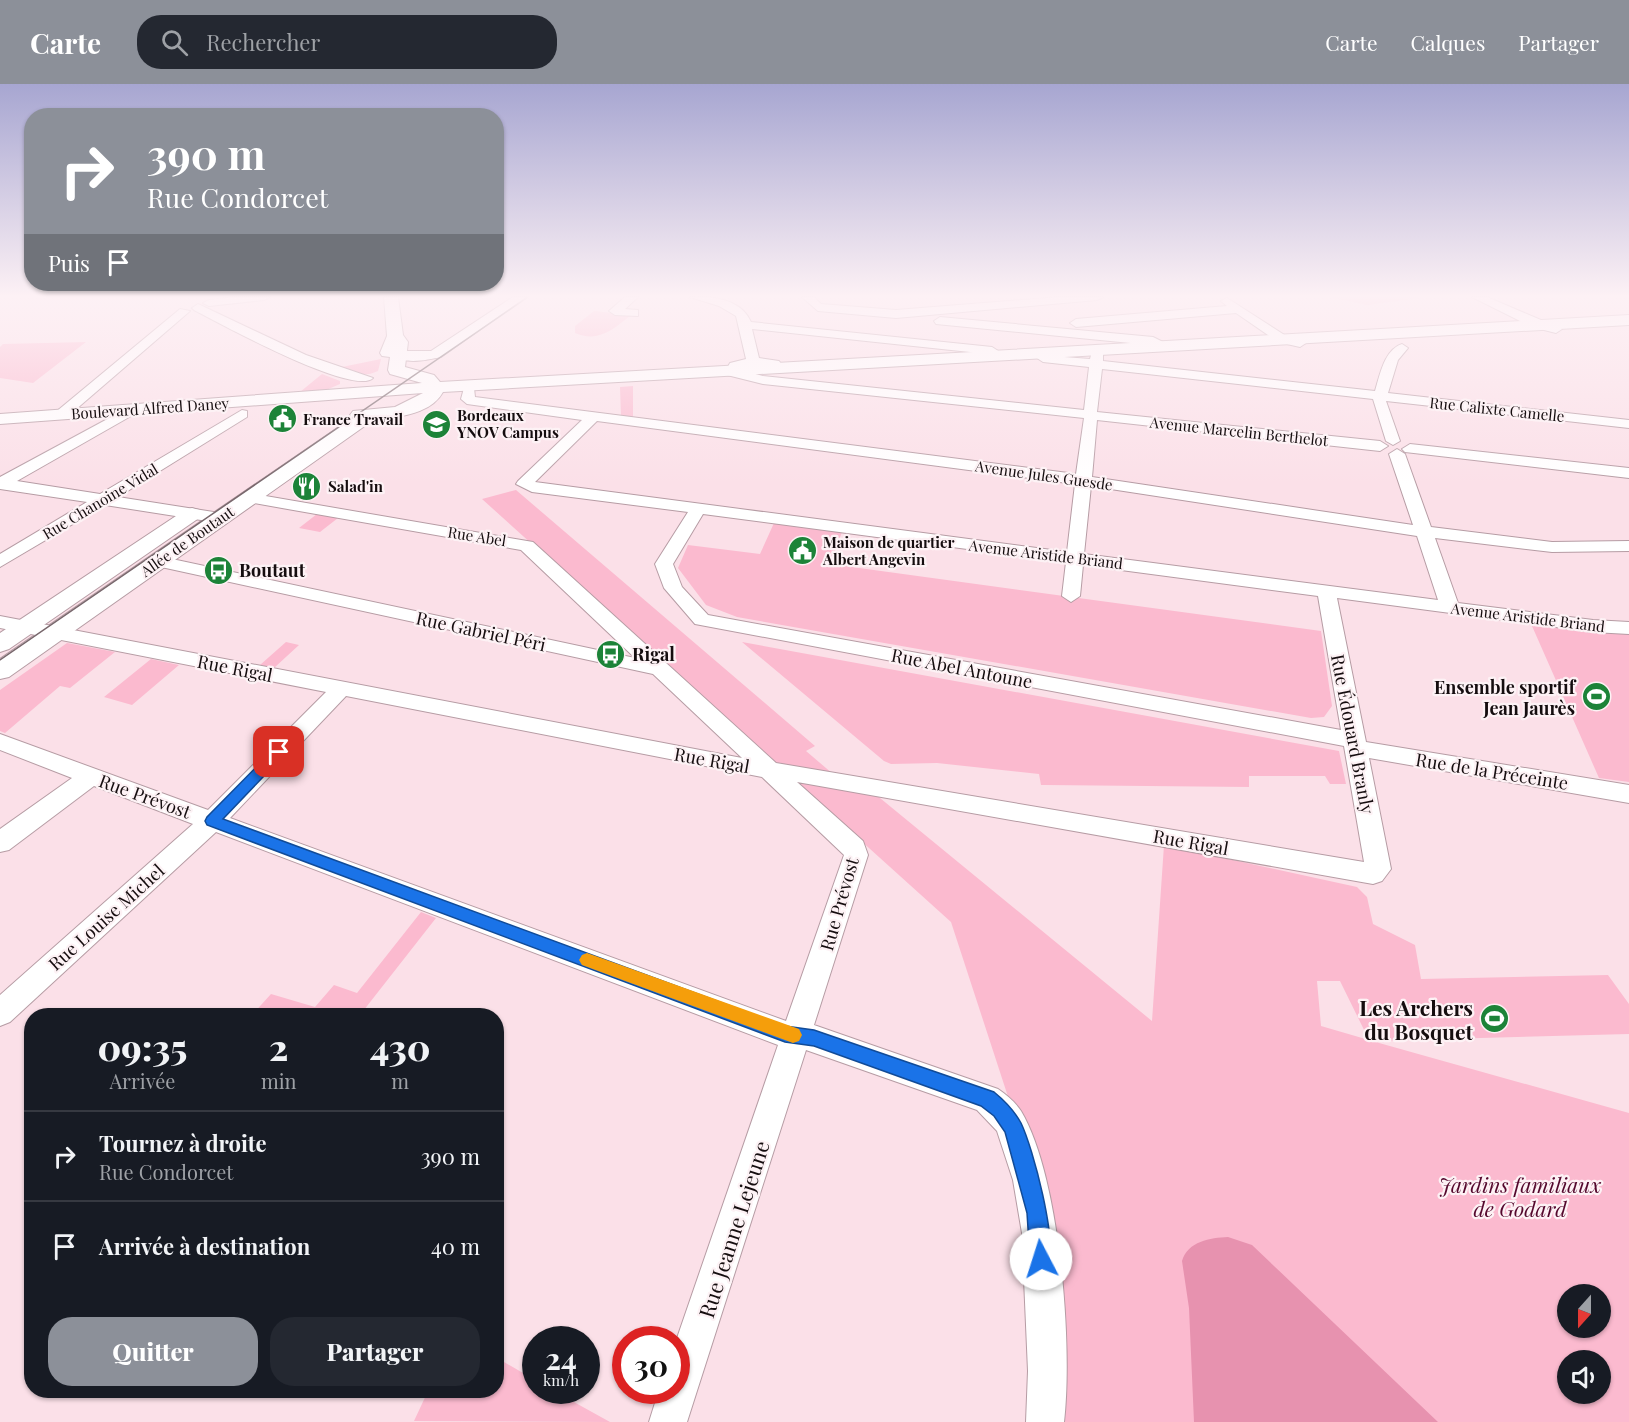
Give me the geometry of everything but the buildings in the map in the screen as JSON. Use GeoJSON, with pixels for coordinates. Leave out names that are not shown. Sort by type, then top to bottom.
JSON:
{"type":"FeatureCollection","features":[{"type":"Feature","properties":{"kind":"main road"},"geometry":{"type":"LineString","coordinates":[[338,397],[385,368],[388,359]]}},
{"type":"Feature","properties":{"kind":"main road"},"geometry":{"type":"LineString","coordinates":[[398,359],[396,370],[432,386],[470,391],[941,359]]}},
{"type":"Feature","properties":{"kind":"main road"},"geometry":{"type":"LineString","coordinates":[[338,397],[432,386],[735,374],[801,378],[1026,359]]}},
{"type":"Feature","properties":{"kind":"main road"},"geometry":{"type":"LineString","coordinates":[[370,377],[405,374]]}},
{"type":"Feature","properties":{"kind":"main road"},"geometry":{"type":"LineString","coordinates":[[338,397],[355,415],[377,415],[410,408],[432,386]]}},
{"type":"Feature","properties":{"kind":"main road","name":"Boulevard Alfred Daney"},"geometry":{"type":"LineString","coordinates":[[0,420],[338,397]]}},
{"type":"Feature","properties":{"kind":"main road","name":"Boulevard Alfred Daney"},"geometry":{"type":"LineString","coordinates":[[0,420],[338,397]]}},
{"type":"Feature","properties":{"kind":"main road","name":"Allée de Boutaut"},"geometry":{"type":"LineString","coordinates":[[0,644],[333,419],[338,397]]}},
{"type":"Feature","properties":{"kind":"main road","name":"Allée de Boutaut"},"geometry":{"type":"LineString","coordinates":[[0,671],[350,427],[377,415]]}},
{"type":"Feature","properties":{"kind":"street"},"geometry":{"type":"LineString","coordinates":[[62,414],[120,359]]}},
{"type":"Feature","properties":{"kind":"street"},"geometry":{"type":"LineString","coordinates":[[303,359],[312,367],[346,381],[338,397]]}},
{"type":"Feature","properties":{"kind":"street"},"geometry":{"type":"LineString","coordinates":[[305,359],[349,376],[370,377]]}},
{"type":"Feature","properties":{"kind":"street"},"geometry":{"type":"LineString","coordinates":[[432,386],[426,372],[439,359]]}},
{"type":"Feature","properties":{"kind":"street"},"geometry":{"type":"LineString","coordinates":[[1071,596],[1097,359]]}},
{"type":"Feature","properties":{"kind":"street","name":"Rue Calixte Camelle"},"geometry":{"type":"LineString","coordinates":[[1100,359],[1380,397],[1629,424]]}},
{"type":"Feature","properties":{"kind":"street"},"geometry":{"type":"LineString","coordinates":[[1392,359],[1379,401],[1450,607]]}},
{"type":"Feature","properties":{"kind":"street"},"geometry":{"type":"LineString","coordinates":[[735,374],[735,366],[753,361],[774,364],[778,369]]}},
{"type":"Feature","properties":{"kind":"street","name":"Avenue Marcelin Berthelot"},"geometry":{"type":"LineString","coordinates":[[801,378],[1090,415],[1629,473]]}},
{"type":"Feature","properties":{"kind":"street","name":"Avenue Jules Guesde"},"geometry":{"type":"LineString","coordinates":[[470,391],[468,399],[472,401],[1083,480],[1424,531],[1551,546],[1629,546]]}},
{"type":"Feature","properties":{"kind":"street"},"geometry":{"type":"LineString","coordinates":[[0,483],[126,413]]}},
{"type":"Feature","properties":{"kind":"street","name":"Rue Chanoine Vidal"},"geometry":{"type":"LineString","coordinates":[[0,555],[242,414]]}},
{"type":"Feature","properties":{"kind":"street","name":"Avenue Aristide Briand"},"geometry":{"type":"LineString","coordinates":[[593,417],[524,484],[532,488],[1327,592],[1593,626],[1629,628]]}},
{"type":"Feature","properties":{"kind":"street"},"geometry":{"type":"LineString","coordinates":[[0,483],[220,518]]}},
{"type":"Feature","properties":{"kind":"street","name":"Rue Abel"},"geometry":{"type":"LineString","coordinates":[[248,498],[527,546],[652,665]]}},
{"type":"Feature","properties":{"kind":"street","name":"Rue Chanoine Vidal"},"geometry":{"type":"LineString","coordinates":[[0,562],[99,499]]}},
{"type":"Feature","properties":{"kind":"street","name":"Rue Abel Antoune"},"geometry":{"type":"LineString","coordinates":[[698,509],[664,564],[666,575],[677,594],[702,620],[1355,744]]}},
{"type":"Feature","properties":{"kind":"street","name":"Rue Gabriel Péri"},"geometry":{"type":"LineString","coordinates":[[158,561],[652,665]]}},
{"type":"Feature","properties":{"kind":"street","name":"Rue Édouard Branly"},"geometry":{"type":"LineString","coordinates":[[1327,592],[1378,869],[1373,874]]}},
{"type":"Feature","properties":{"kind":"street","name":"Rue Rigal"},"geometry":{"type":"LineString","coordinates":[[0,622],[771,771],[1373,874]]}},
{"type":"Feature","properties":{"kind":"street"},"geometry":{"type":"LineString","coordinates":[[652,665],[771,771]]}},
{"type":"Feature","properties":{"kind":"street","name":"Rue Louise Michel"},"geometry":{"type":"LineString","coordinates":[[0,1013],[212,821],[341,689]]}},
{"type":"Feature","properties":{"kind":"street","name":"Rue Prévost"},"geometry":{"type":"LineString","coordinates":[[0,742],[785,1034],[814,1038],[987,1099],[1001,1110],[1013,1128],[1037,1213],[1045,1305],[1048,1404],[1045,1422]]}},
{"type":"Feature","properties":{"kind":"street","name":"Rue de la Préceinte"},"geometry":{"type":"LineString","coordinates":[[1355,744],[1629,794]]}},
{"type":"Feature","properties":{"kind":"street","name":"Rue Prévost"},"geometry":{"type":"LineString","coordinates":[[771,771],[854,848],[856,855],[797,1035]]}},
{"type":"Feature","properties":{"kind":"street"},"geometry":{"type":"LineString","coordinates":[[0,843],[22,824],[91,776]]}},
{"type":"Feature","properties":{"kind":"street","name":"Rue Jeanne Lejeune"},"geometry":{"type":"LineString","coordinates":[[668,1422],[797,1035]]}},
{"type":"Feature","properties":{"kind":"green space"},"geometry":{"type":"Polygon","coordinates":[[[0,359],[63,359],[33,383],[0,378],[0,359]]]}},
{"type":"Feature","properties":{"kind":"green space"},"geometry":{"type":"Polygon","coordinates":[[[381,359],[378,371],[367,374],[337,368],[381,359]]]}},
{"type":"Feature","properties":{"kind":"green space"},"geometry":{"type":"Polygon","coordinates":[[[322,374],[340,381],[340,384],[326,390],[300,392],[322,374]]]}},
{"type":"Feature","properties":{"kind":"green space"},"geometry":{"type":"Polygon","coordinates":[[[633,386],[633,418],[621,416],[620,387],[633,386]]]}},
{"type":"Feature","properties":{"kind":"green space","name":"Jardins familiaux de Godard"},"geometry":{"type":"Polygon","coordinates":[[[516,490],[815,746],[806,751],[833,774],[869,789],[1152,1021],[1164,845],[1357,887],[1367,897],[1373,924],[1415,945],[1421,979],[1608,975],[1629,1004],[1629,1034],[1372,1041],[1629,1113],[1629,1422],[1046,1422],[1045,1210],[951,922],[482,499],[516,490]],[[1317,981],[1321,1026],[1369,1040],[1340,981],[1317,981]]]}},
{"type":"Feature","properties":{"kind":"green space"},"geometry":{"type":"Polygon","coordinates":[[[317,514],[338,518],[320,532],[299,528],[317,514]]]}},
{"type":"Feature","properties":{"kind":"green space"},"geometry":{"type":"Polygon","coordinates":[[[774,523],[842,532],[830,564],[1321,631],[1332,706],[1324,717],[1311,718],[737,617],[706,605],[678,568],[688,545],[760,554],[774,523]]]}},
{"type":"Feature","properties":{"kind":"green space","name":"Ensemble sportif Jean Jaurès"},"geometry":{"type":"Polygon","coordinates":[[[1532,626],[1629,634],[1629,782],[1599,778],[1532,626]]]}},
{"type":"Feature","properties":{"kind":"green space"},"geometry":{"type":"Polygon","coordinates":[[[286,642],[299,645],[274,668],[260,665],[286,642]]]}},
{"type":"Feature","properties":{"kind":"green space"},"geometry":{"type":"Polygon","coordinates":[[[742,642],[1339,751],[1346,784],[1330,784],[1325,776],[1249,776],[1249,787],[1041,785],[1039,774],[937,763],[891,764],[884,761],[742,642]]]}},
{"type":"Feature","properties":{"kind":"green space"},"geometry":{"type":"Polygon","coordinates":[[[67,643],[115,652],[70,688],[60,686],[5,733],[0,731],[0,690],[67,643]]]}},
{"type":"Feature","properties":{"kind":"green space"},"geometry":{"type":"Polygon","coordinates":[[[151,659],[179,665],[132,705],[104,697],[151,659]]]}},
{"type":"Feature","properties":{"kind":"green space"},"geometry":{"type":"Polygon","coordinates":[[[421,912],[436,918],[365,1008],[258,1008],[271,994],[315,1007],[334,985],[357,993],[421,912]]]}},
{"type":"Feature","properties":{"kind":"green space"},"geometry":{"type":"Polygon","coordinates":[[[504,1362],[522,1372],[522,1404],[577,1404],[610,1422],[414,1421],[425,1398],[504,1398],[504,1362]]]}},
{"type":"Feature","properties":{"kind":"shaded area"},"geometry":{"type":"Polygon","coordinates":[[[1228,1237],[1252,1245],[1438,1422],[1194,1422],[1189,1308],[1182,1261],[1194,1245],[1214,1238],[1228,1237]]]}},
{"type":"Feature","properties":{"kind":"tram line"},"geometry":{"type":"LineString","coordinates":[[0,660],[437,359]]}},
{"type":"Feature","properties":{"kind":"slow traffic"},"geometry":{"type":"LineString","coordinates":[[587,960],[793,1035]]}},
{"type":"Feature","properties":{"kind":"place","name":"France Travail"},"geometry":{"type":"Point","coordinates":[282,419]}},
{"type":"Feature","properties":{"kind":"place","name":"Bordeaux YNOV Campus"},"geometry":{"type":"Point","coordinates":[436,424]}},
{"type":"Feature","properties":{"kind":"place","name":"Salad'in"},"geometry":{"type":"Point","coordinates":[307,486]}},
{"type":"Feature","properties":{"kind":"place","name":"Maison de quartier Albert Angevin"},"geometry":{"type":"Point","coordinates":[802,551]}},
{"type":"Feature","properties":{"kind":"place","name":"Boutaut"},"geometry":{"type":"Point","coordinates":[218,570]}},
{"type":"Feature","properties":{"kind":"place","name":"Rigal"},"geometry":{"type":"Point","coordinates":[611,654]}},
{"type":"Feature","properties":{"kind":"place","name":"Ensemble sportif Jean Jaurès"},"geometry":{"type":"Point","coordinates":[1596,697]}},
{"type":"Feature","properties":{"kind":"place","name":"Les Archers du Bosquet"},"geometry":{"type":"Point","coordinates":[1494,1019]}},
{"type":"Feature","properties":{"kind":"route"},"geometry":{"type":"LineString","coordinates":[[279,752],[212,821],[785,1034],[814,1038],[987,1099],[1001,1110],[1013,1128],[1037,1213],[1041,1259]]}}]}
